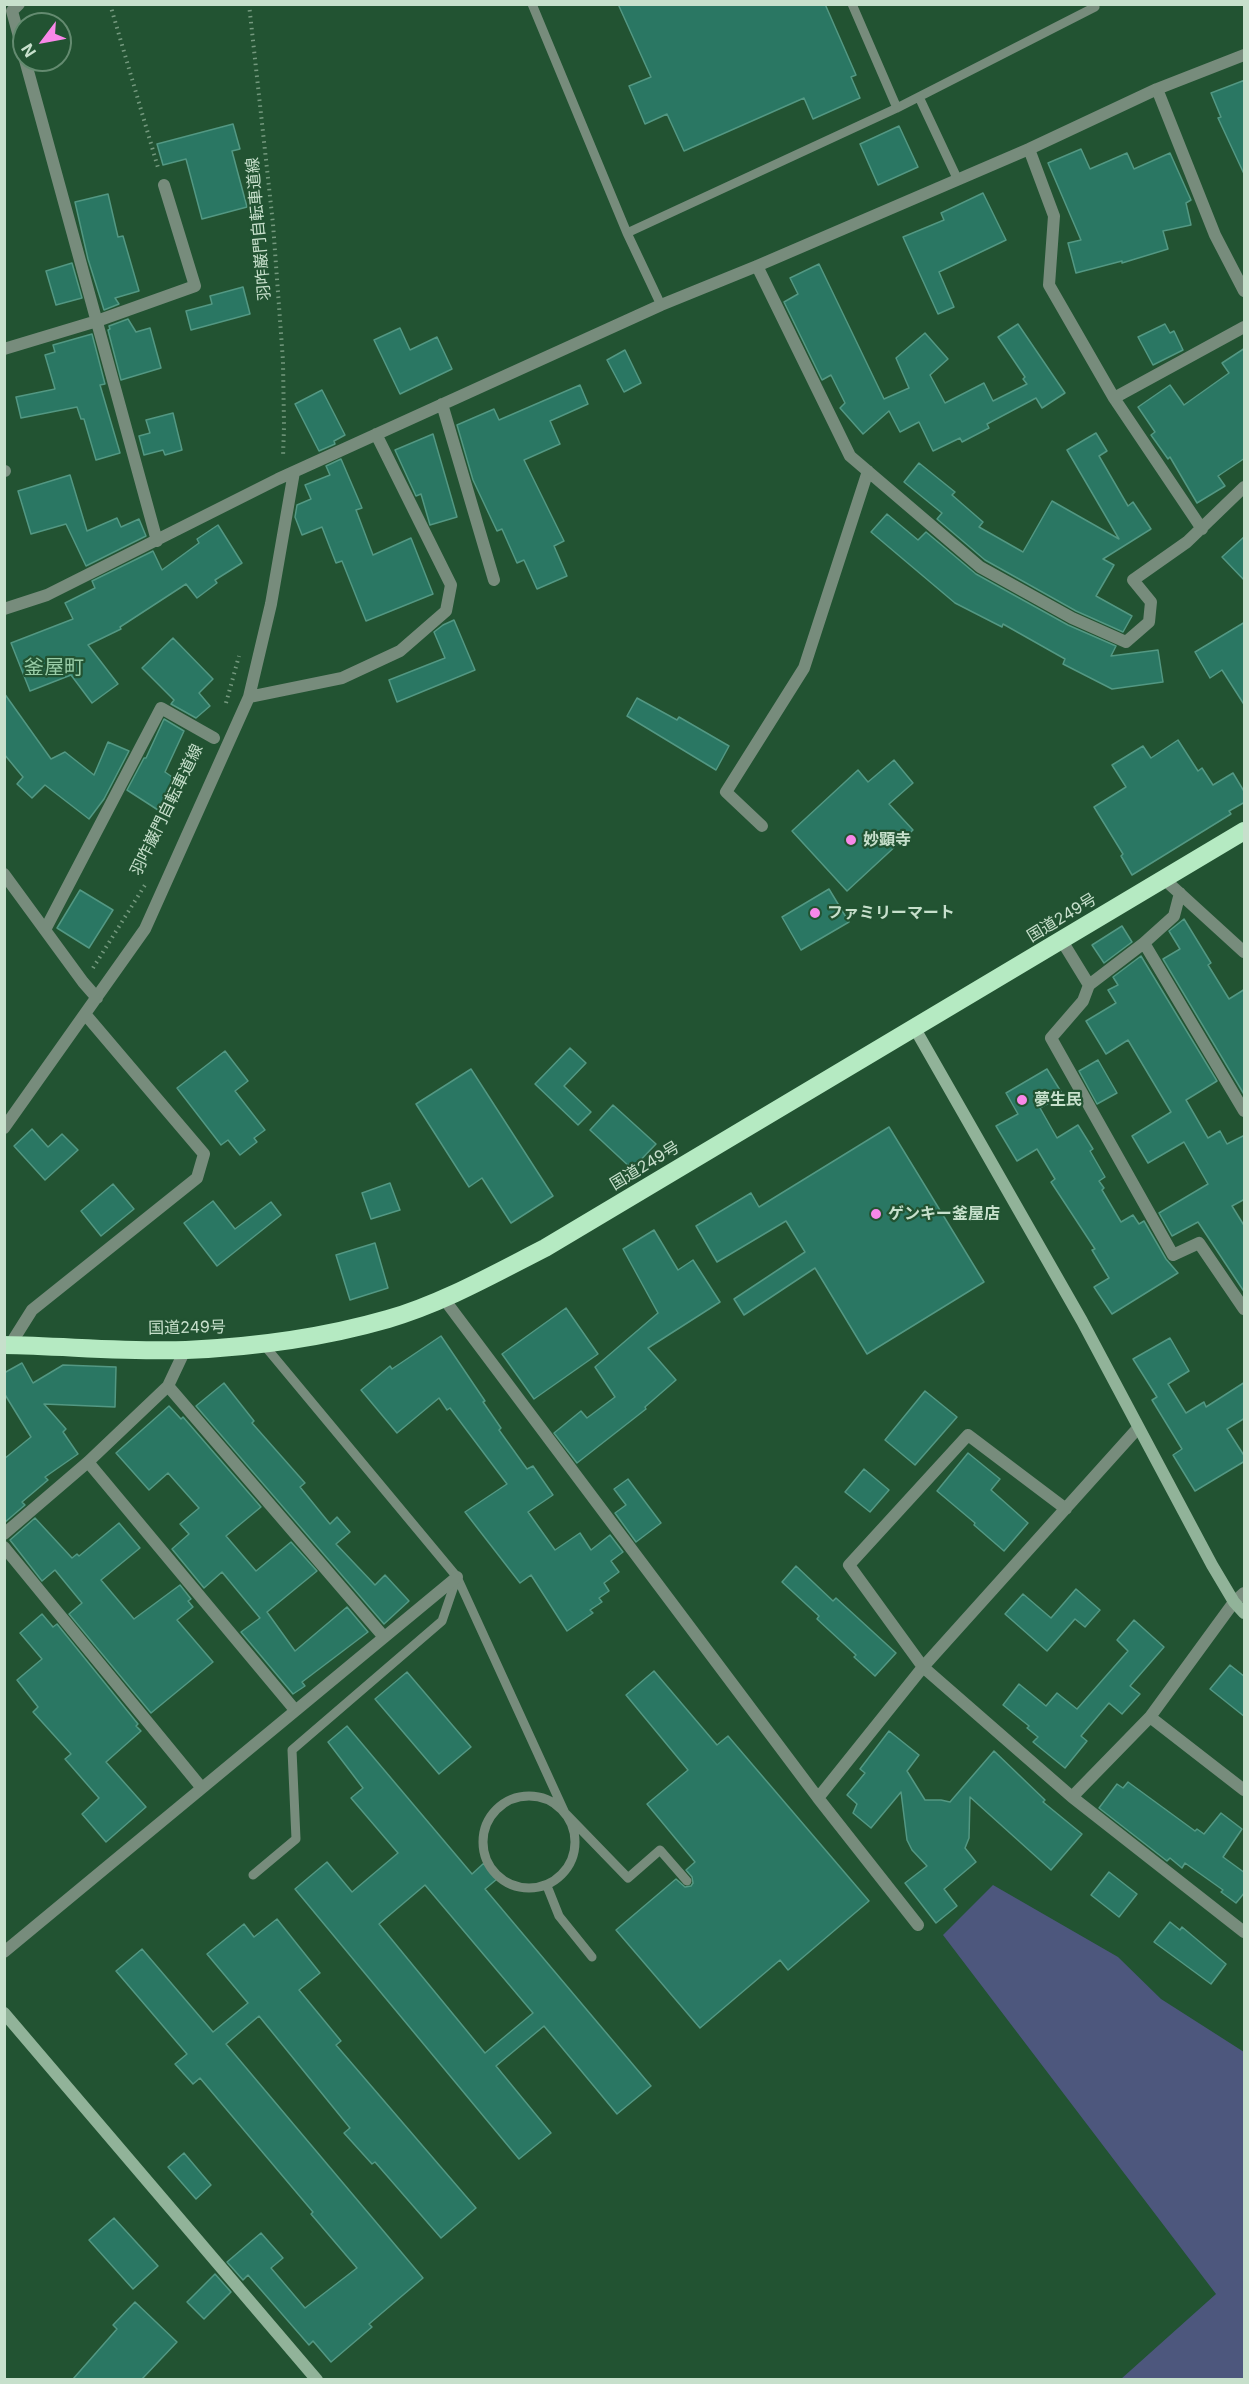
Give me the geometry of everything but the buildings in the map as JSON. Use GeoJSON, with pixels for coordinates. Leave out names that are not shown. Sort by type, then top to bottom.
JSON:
{"type":"FeatureCollection","features":[{"type":"Feature","properties":{"kind":"highway","name":"国道249号"},"geometry":{"type":"LineString","coordinates":[[7,1345],[185,1350],[264,1345],[336,1332],[389,1319],[444,1299],[545,1248],[1245,831]]}},
{"type":"Feature","properties":{"kind":"street"},"geometry":{"type":"LineString","coordinates":[[4,609],[47,595],[294,472],[661,305],[1029,148],[1157,89],[1245,55]]}},
{"type":"Feature","properties":{"kind":"street"},"geometry":{"type":"LineString","coordinates":[[28,72],[157,541]]}},
{"type":"Feature","properties":{"kind":"street"},"geometry":{"type":"LineString","coordinates":[[1157,89],[1215,235],[1245,291]]}},
{"type":"Feature","properties":{"kind":"street"},"geometry":{"type":"LineString","coordinates":[[1029,148],[1054,216],[1049,285],[1114,398],[1203,529]]}},
{"type":"Feature","properties":{"kind":"street"},"geometry":{"type":"LineString","coordinates":[[4,349],[97,321],[195,286],[164,185]]}},
{"type":"Feature","properties":{"kind":"street"},"geometry":{"type":"LineString","coordinates":[[757,266],[850,456],[980,567],[1072,618],[1126,642],[1149,622],[1151,602],[1133,580],[1203,529],[1245,487]]}},
{"type":"Feature","properties":{"kind":"street"},"geometry":{"type":"LineString","coordinates":[[1114,398],[1245,327]]}},
{"type":"Feature","properties":{"kind":"street"},"geometry":{"type":"LineString","coordinates":[[442,404],[494,580]]}},
{"type":"Feature","properties":{"kind":"street"},"geometry":{"type":"LineString","coordinates":[[249,698],[342,678],[400,651],[446,611],[451,585],[376,435]]}},
{"type":"Feature","properties":{"kind":"street"},"geometry":{"type":"LineString","coordinates":[[762,826],[726,792],[804,668],[868,471]]}},
{"type":"Feature","properties":{"kind":"street"},"geometry":{"type":"LineString","coordinates":[[4,1128],[145,929],[249,698],[271,604],[294,472]]}},
{"type":"Feature","properties":{"kind":"street"},"geometry":{"type":"LineString","coordinates":[[45,928],[161,708],[214,738]]}},
{"type":"Feature","properties":{"kind":"street"},"geometry":{"type":"LineString","coordinates":[[4,874],[97,998]]}},
{"type":"Feature","properties":{"kind":"street"},"geometry":{"type":"LineString","coordinates":[[1164,879],[1245,952]]}},
{"type":"Feature","properties":{"kind":"street"},"geometry":{"type":"LineString","coordinates":[[1180,893],[1174,916],[1144,943],[1089,985],[1083,1001],[1052,1038],[1173,1255],[1198,1243],[1245,1309]]}},
{"type":"Feature","properties":{"kind":"street"},"geometry":{"type":"LineString","coordinates":[[1062,941],[1089,985]]}},
{"type":"Feature","properties":{"kind":"street"},"geometry":{"type":"LineString","coordinates":[[1144,943],[1245,1111]]}},
{"type":"Feature","properties":{"kind":"street"},"geometry":{"type":"LineString","coordinates":[[7,1345],[32,1310],[197,1179],[204,1154],[86,1014]]}},
{"type":"Feature","properties":{"kind":"street"},"geometry":{"type":"LineString","coordinates":[[914,1027],[1082,1321],[1212,1565],[1234,1602],[1245,1613]]}},
{"type":"Feature","properties":{"kind":"street"},"geometry":{"type":"LineString","coordinates":[[444,1299],[818,1798],[918,1925]]}},
{"type":"Feature","properties":{"kind":"street"},"geometry":{"type":"LineString","coordinates":[[4,1534],[88,1462],[168,1386],[185,1350]]}},
{"type":"Feature","properties":{"kind":"street"},"geometry":{"type":"LineString","coordinates":[[168,1386],[384,1638]]}},
{"type":"Feature","properties":{"kind":"street"},"geometry":{"type":"LineString","coordinates":[[818,1798],[923,1667],[1138,1428]]}},
{"type":"Feature","properties":{"kind":"street"},"geometry":{"type":"LineString","coordinates":[[1066,1509],[968,1435],[849,1565],[923,1667],[1072,1797],[1245,1932]]}},
{"type":"Feature","properties":{"kind":"street"},"geometry":{"type":"LineString","coordinates":[[88,1462],[295,1710]]}},
{"type":"Feature","properties":{"kind":"street"},"geometry":{"type":"LineString","coordinates":[[4,1547],[201,1787]]}},
{"type":"Feature","properties":{"kind":"street"},"geometry":{"type":"LineString","coordinates":[[4,1952],[457,1577]]}},
{"type":"Feature","properties":{"kind":"street"},"geometry":{"type":"LineString","coordinates":[[1072,1797],[1150,1717],[1234,1602],[1245,1593]]}},
{"type":"Feature","properties":{"kind":"street"},"geometry":{"type":"LineString","coordinates":[[1150,1717],[1245,1790]]}},
{"type":"Feature","properties":{"kind":"street"},"geometry":{"type":"LineString","coordinates":[[4,2013],[317,2379]]}},
{"type":"Feature","properties":{"kind":"lane"},"geometry":{"type":"LineString","coordinates":[[532,4],[627,233],[661,305]]}},
{"type":"Feature","properties":{"kind":"lane"},"geometry":{"type":"LineString","coordinates":[[852,4],[897,108]]}},
{"type":"Feature","properties":{"kind":"lane"},"geometry":{"type":"LineString","coordinates":[[627,233],[897,108],[1095,7],[1094,4]]}},
{"type":"Feature","properties":{"kind":"lane"},"geometry":{"type":"LineString","coordinates":[[919,97],[957,178]]}},
{"type":"Feature","properties":{"kind":"lane"},"geometry":{"type":"LineString","coordinates":[[264,1345],[457,1577],[565,1813],[572,1825],[575,1839],[574,1854],[568,1867],[559,1878],[547,1886],[533,1889],[517,1888],[502,1881],[491,1870],[484,1856],[482,1840],[485,1824],[494,1811],[507,1801],[522,1796],[552,1802],[565,1813],[628,1878],[660,1850],[687,1881]]}},
{"type":"Feature","properties":{"kind":"lane"},"geometry":{"type":"LineString","coordinates":[[253,1875],[296,1839],[292,1750],[442,1621],[457,1577]]}},
{"type":"Feature","properties":{"kind":"lane"},"geometry":{"type":"LineString","coordinates":[[547,1886],[559,1916],[592,1957]]}},
{"type":"Feature","properties":{"kind":"path"},"geometry":{"type":"LineString","coordinates":[[110,4],[164,185]]}},
{"type":"Feature","properties":{"kind":"path","name":"羽咋巌門自転車道線"},"geometry":{"type":"LineString","coordinates":[[249,4],[273,224],[282,361],[284,452]]}},
{"type":"Feature","properties":{"kind":"path"},"geometry":{"type":"LineString","coordinates":[[225,708],[240,654]]}},
{"type":"Feature","properties":{"kind":"path","name":"羽咋巌門自転車道線"},"geometry":{"type":"LineString","coordinates":[[83,982],[150,876]]}},
{"type":"Feature","properties":{"kind":"shaded area"},"geometry":{"type":"Polygon","coordinates":[[[993,1885],[1118,1957],[1161,1999],[1244,2052],[1244,2379],[1121,2379],[1216,2294],[943,1935],[993,1885]]]}},
{"type":"Feature","properties":{"kind":"place","name":"妙顕寺"},"geometry":{"type":"Point","coordinates":[851,840]}},
{"type":"Feature","properties":{"kind":"place","name":"ファミリーマート"},"geometry":{"type":"Point","coordinates":[815,913]}},
{"type":"Feature","properties":{"kind":"place","name":"夢生民"},"geometry":{"type":"Point","coordinates":[1022,1100]}},
{"type":"Feature","properties":{"kind":"place","name":"ゲンキー釜屋店"},"geometry":{"type":"Point","coordinates":[876,1214]}},
{"type":"Feature","properties":{"kind":"district","name":"釜屋町"},"geometry":{"type":"Point","coordinates":[54,668]}}]}
